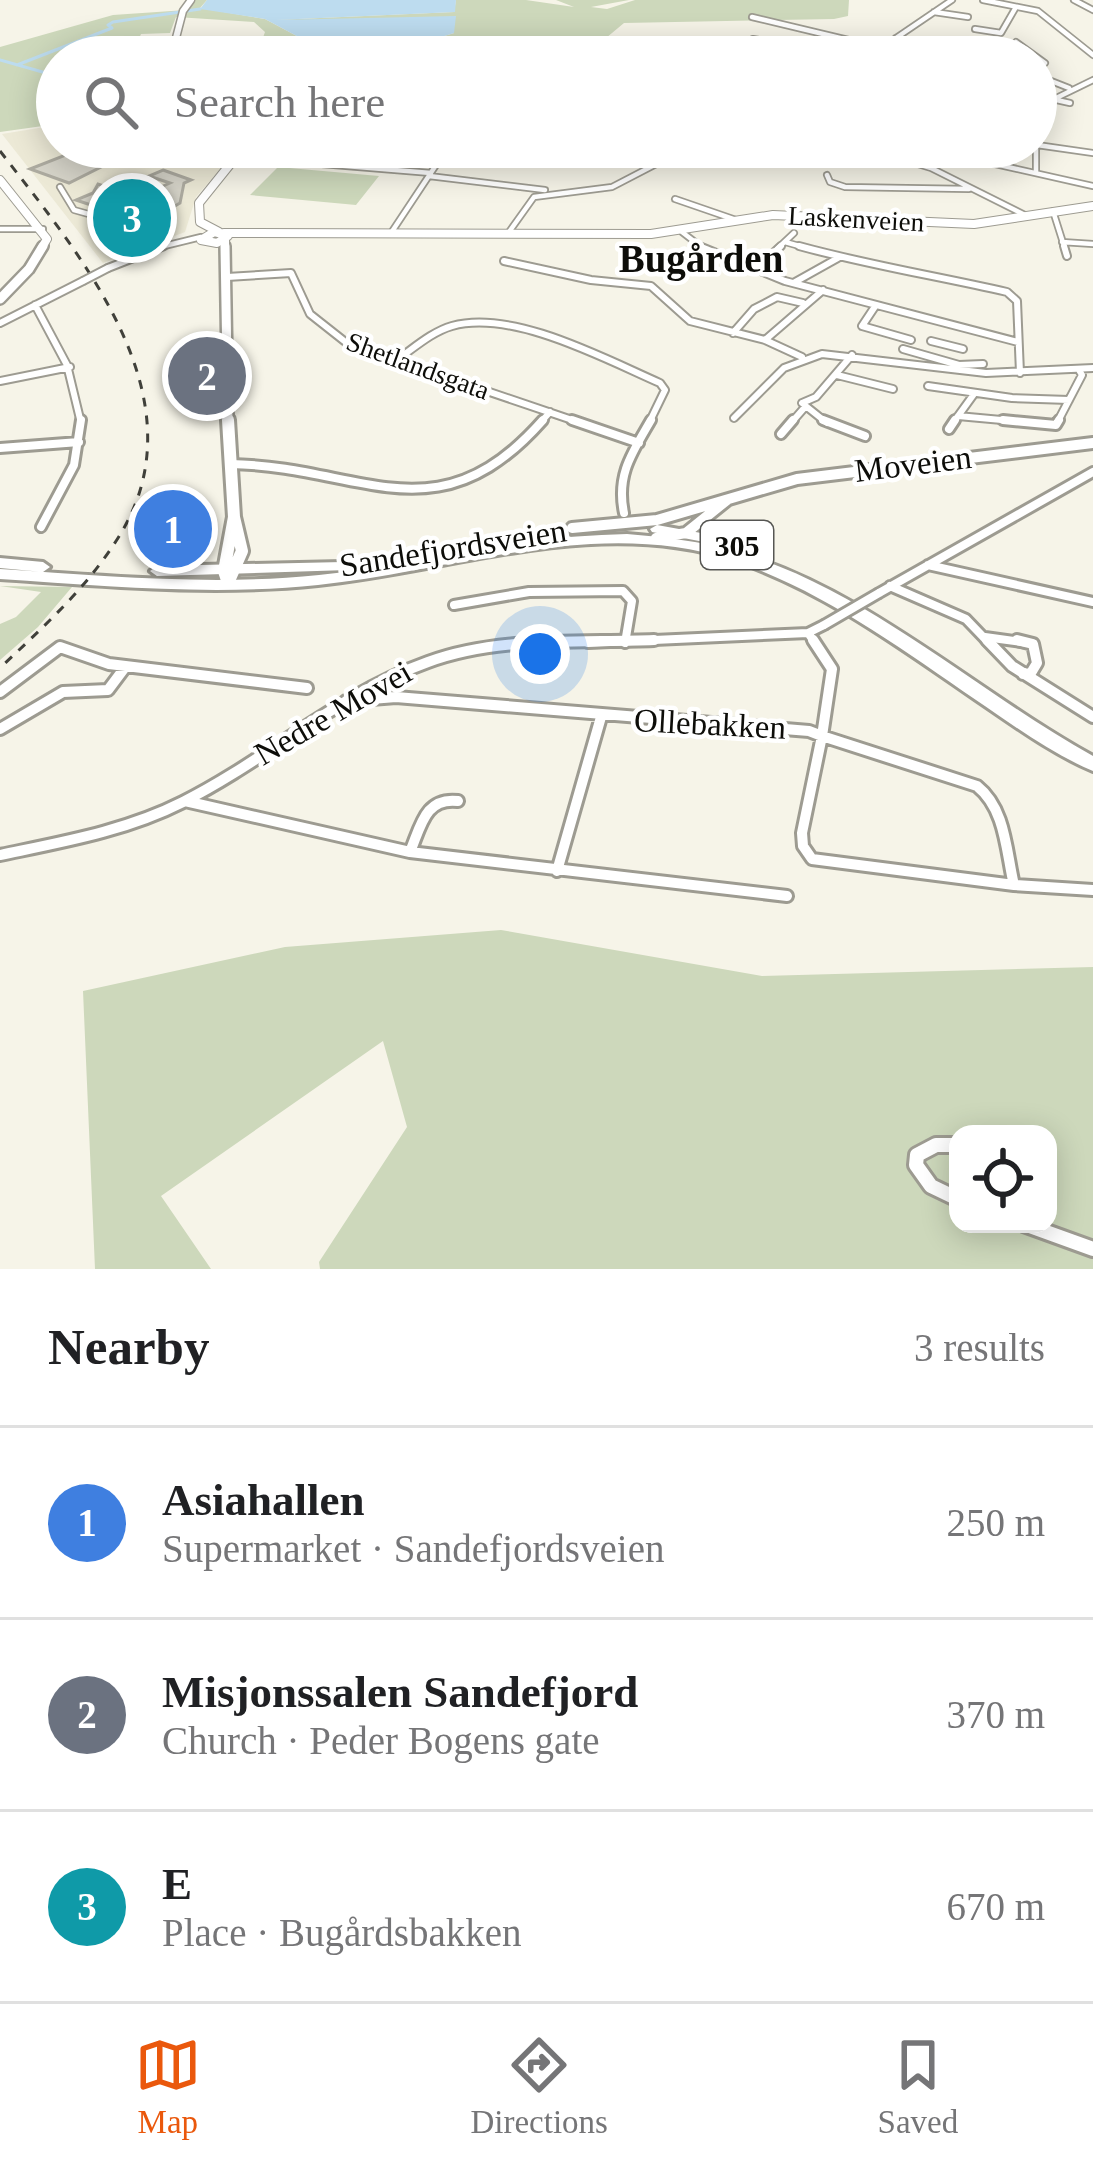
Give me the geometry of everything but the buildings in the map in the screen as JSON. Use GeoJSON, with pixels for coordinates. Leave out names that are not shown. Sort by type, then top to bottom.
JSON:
{"type":"FeatureCollection","features":[{"type":"Feature","properties":{"kind":"main road"},"geometry":{"type":"LineString","coordinates":[[177,36],[191,0]]}},
{"type":"Feature","properties":{"kind":"main road"},"geometry":{"type":"LineString","coordinates":[[223,168],[193,203],[193,219],[205,240],[224,258]]}},
{"type":"Feature","properties":{"kind":"main road"},"geometry":{"type":"LineString","coordinates":[[223,236],[200,222],[197,210],[224,168]]}},
{"type":"Feature","properties":{"kind":"main road"},"geometry":{"type":"LineString","coordinates":[[0,180],[4,193],[43,229],[47,239],[0,299]]}},
{"type":"Feature","properties":{"kind":"main road"},"geometry":{"type":"LineString","coordinates":[[205,240],[223,236]]}},
{"type":"Feature","properties":{"kind":"main road"},"geometry":{"type":"LineString","coordinates":[[223,236],[230,464],[234,517],[243,547],[230,575]]}},
{"type":"Feature","properties":{"kind":"main road","name":"Sandefjordsveien"},"geometry":{"type":"LineString","coordinates":[[0,563],[230,575],[395,560],[572,527],[686,533],[739,546],[792,569],[862,611],[975,695],[1093,764]]}},
{"type":"Feature","properties":{"kind":"main road","name":"Sandefjordsveien"},"geometry":{"type":"LineString","coordinates":[[0,574],[342,577],[577,538],[656,538],[764,566],[881,628]]}},
{"type":"Feature","properties":{"kind":"street"},"geometry":{"type":"LineString","coordinates":[[899,36],[952,0]]}},
{"type":"Feature","properties":{"kind":"street"},"geometry":{"type":"LineString","coordinates":[[983,0],[1038,10],[1040,17],[1093,55]]}},
{"type":"Feature","properties":{"kind":"street"},"geometry":{"type":"LineString","coordinates":[[1074,0],[1093,10]]}},
{"type":"Feature","properties":{"kind":"street"},"geometry":{"type":"LineString","coordinates":[[976,29],[1001,33],[1016,8]]}},
{"type":"Feature","properties":{"kind":"street"},"geometry":{"type":"LineString","coordinates":[[934,12],[968,17]]}},
{"type":"Feature","properties":{"kind":"street"},"geometry":{"type":"LineString","coordinates":[[752,17],[832,36]]}},
{"type":"Feature","properties":{"kind":"street"},"geometry":{"type":"LineString","coordinates":[[1057,97],[1093,80]]}},
{"type":"Feature","properties":{"kind":"street"},"geometry":{"type":"LineString","coordinates":[[1057,82],[1070,88]]}},
{"type":"Feature","properties":{"kind":"street"},"geometry":{"type":"LineString","coordinates":[[1057,102],[1070,103]]}},
{"type":"Feature","properties":{"kind":"street"},"geometry":{"type":"LineString","coordinates":[[1057,148],[1093,153]]}},
{"type":"Feature","properties":{"kind":"street"},"geometry":{"type":"LineString","coordinates":[[369,168],[550,191],[613,187],[647,168]]}},
{"type":"Feature","properties":{"kind":"street"},"geometry":{"type":"LineString","coordinates":[[392,233],[434,168]]}},
{"type":"Feature","properties":{"kind":"street"},"geometry":{"type":"LineString","coordinates":[[931,168],[1025,215]]}},
{"type":"Feature","properties":{"kind":"street"},"geometry":{"type":"LineString","coordinates":[[1017,168],[1093,186]]}},
{"type":"Feature","properties":{"kind":"street"},"geometry":{"type":"LineString","coordinates":[[1036,168],[1036,172]]}},
{"type":"Feature","properties":{"kind":"street"},"geometry":{"type":"LineString","coordinates":[[827,175],[830,182],[853,189],[887,185],[942,194],[969,189]]}},
{"type":"Feature","properties":{"kind":"street"},"geometry":{"type":"LineString","coordinates":[[60,187],[74,209],[153,232],[167,245]]}},
{"type":"Feature","properties":{"kind":"street"},"geometry":{"type":"LineString","coordinates":[[509,232],[525,203],[550,191]]}},
{"type":"Feature","properties":{"kind":"street"},"geometry":{"type":"LineString","coordinates":[[675,199],[736,220]]}},
{"type":"Feature","properties":{"kind":"street","name":"Laskenveien"},"geometry":{"type":"LineString","coordinates":[[223,236],[682,232],[736,220],[792,215],[974,224],[1093,206]]}},
{"type":"Feature","properties":{"kind":"street"},"geometry":{"type":"LineString","coordinates":[[1053,212],[1067,256]]}},
{"type":"Feature","properties":{"kind":"street"},"geometry":{"type":"LineString","coordinates":[[0,229],[43,229]]}},
{"type":"Feature","properties":{"kind":"street"},"geometry":{"type":"LineString","coordinates":[[682,232],[695,247],[740,265],[1018,342]]}},
{"type":"Feature","properties":{"kind":"street"},"geometry":{"type":"LineString","coordinates":[[740,265],[766,259],[794,233]]}},
{"type":"Feature","properties":{"kind":"street"},"geometry":{"type":"LineString","coordinates":[[0,323],[108,268],[167,245],[205,240]]}},
{"type":"Feature","properties":{"kind":"street"},"geometry":{"type":"LineString","coordinates":[[785,242],[1007,292],[1017,301],[1020,373]]}},
{"type":"Feature","properties":{"kind":"street"},"geometry":{"type":"LineString","coordinates":[[1062,242],[1093,244]]}},
{"type":"Feature","properties":{"kind":"street"},"geometry":{"type":"LineString","coordinates":[[795,282],[843,258]]}},
{"type":"Feature","properties":{"kind":"street"},"geometry":{"type":"LineString","coordinates":[[504,261],[591,280],[651,286],[681,317],[765,340],[802,357]]}},
{"type":"Feature","properties":{"kind":"street","name":"Shetlandsgata"},"geometry":{"type":"LineString","coordinates":[[227,278],[296,274],[304,305],[318,324],[340,340],[639,443]]}},
{"type":"Feature","properties":{"kind":"street"},"geometry":{"type":"LineString","coordinates":[[765,340],[803,303],[824,290]]}},
{"type":"Feature","properties":{"kind":"street"},"geometry":{"type":"LineString","coordinates":[[733,333],[754,309],[777,297],[803,303]]}},
{"type":"Feature","properties":{"kind":"street"},"geometry":{"type":"LineString","coordinates":[[34,305],[70,367],[82,408],[80,442],[63,492],[41,527]]}},
{"type":"Feature","properties":{"kind":"street"},"geometry":{"type":"LineString","coordinates":[[876,305],[862,326],[910,340]]}},
{"type":"Feature","properties":{"kind":"street"},"geometry":{"type":"LineString","coordinates":[[891,334],[905,318]]}},
{"type":"Feature","properties":{"kind":"street"},"geometry":{"type":"LineString","coordinates":[[395,361],[460,324],[530,332],[664,386],[661,402],[621,478],[624,513]]}},
{"type":"Feature","properties":{"kind":"street"},"geometry":{"type":"LineString","coordinates":[[931,340],[963,349]]}},
{"type":"Feature","properties":{"kind":"street"},"geometry":{"type":"LineString","coordinates":[[903,349],[963,365],[983,364]]}},
{"type":"Feature","properties":{"kind":"street"},"geometry":{"type":"LineString","coordinates":[[852,355],[816,397],[802,403],[826,423],[865,436]]}},
{"type":"Feature","properties":{"kind":"street"},"geometry":{"type":"LineString","coordinates":[[734,418],[753,404],[784,367],[802,357],[852,355],[958,371],[1093,368]]}},
{"type":"Feature","properties":{"kind":"street"},"geometry":{"type":"LineString","coordinates":[[0,381],[70,367]]}},
{"type":"Feature","properties":{"kind":"street"},"geometry":{"type":"LineString","coordinates":[[958,416],[1056,425],[1082,375],[1079,370]]}},
{"type":"Feature","properties":{"kind":"street"},"geometry":{"type":"LineString","coordinates":[[837,375],[893,389]]}},
{"type":"Feature","properties":{"kind":"street"},"geometry":{"type":"LineString","coordinates":[[928,386],[1069,400]]}},
{"type":"Feature","properties":{"kind":"street"},"geometry":{"type":"LineString","coordinates":[[949,429],[974,394]]}},
{"type":"Feature","properties":{"kind":"street"},"geometry":{"type":"LineString","coordinates":[[781,434],[805,407]]}},
{"type":"Feature","properties":{"kind":"street"},"geometry":{"type":"LineString","coordinates":[[230,464],[278,465],[387,490],[431,490],[495,467],[550,412]]}},
{"type":"Feature","properties":{"kind":"street"},"geometry":{"type":"LineString","coordinates":[[0,448],[80,442]]}},
{"type":"Feature","properties":{"kind":"street","name":"Moveien"},"geometry":{"type":"LineString","coordinates":[[572,527],[657,520],[734,495],[834,473],[1093,443]]}},
{"type":"Feature","properties":{"kind":"street","name":"Nedre Movei"},"geometry":{"type":"LineString","coordinates":[[0,855],[115,828],[185,801],[401,668],[476,648],[808,633],[1093,472]]}},
{"type":"Feature","properties":{"kind":"street","name":"Moveien"},"geometry":{"type":"LineString","coordinates":[[656,538],[686,533],[734,495]]}},
{"type":"Feature","properties":{"kind":"street"},"geometry":{"type":"LineString","coordinates":[[928,565],[1093,602]]}},
{"type":"Feature","properties":{"kind":"street"},"geometry":{"type":"LineString","coordinates":[[454,605],[558,590],[623,591],[632,602],[625,644]]}},
{"type":"Feature","properties":{"kind":"street"},"geometry":{"type":"LineString","coordinates":[[885,590],[966,619],[1023,674],[1093,717]]}},
{"type":"Feature","properties":{"kind":"street"},"geometry":{"type":"LineString","coordinates":[[808,633],[832,669],[822,736],[984,790],[996,814],[1013,885],[1093,890]]}},
{"type":"Feature","properties":{"kind":"street"},"geometry":{"type":"LineString","coordinates":[[985,637],[1002,635],[1033,644],[1037,663],[1031,673],[1023,674]]}},
{"type":"Feature","properties":{"kind":"street"},"geometry":{"type":"LineString","coordinates":[[0,692],[60,647],[126,666],[307,688]]}},
{"type":"Feature","properties":{"kind":"street"},"geometry":{"type":"LineString","coordinates":[[0,729],[63,692],[108,690],[126,666]]}},
{"type":"Feature","properties":{"kind":"street","name":"Ollebakken"},"geometry":{"type":"LineString","coordinates":[[339,702],[396,697],[601,717],[796,728],[822,736],[802,833],[812,860],[1013,885]]}},
{"type":"Feature","properties":{"kind":"street"},"geometry":{"type":"LineString","coordinates":[[557,871],[601,717]]}},
{"type":"Feature","properties":{"kind":"street"},"geometry":{"type":"LineString","coordinates":[[410,852],[428,808],[442,799],[458,801]]}},
{"type":"Feature","properties":{"kind":"street"},"geometry":{"type":"LineString","coordinates":[[185,801],[410,852],[787,896]]}},
{"type":"Feature","properties":{"kind":"street"},"geometry":{"type":"LineString","coordinates":[[949,1146],[924,1149],[916,1165],[931,1186],[949,1195]]}},
{"type":"Feature","properties":{"kind":"street"},"geometry":{"type":"LineString","coordinates":[[1049,1233],[1093,1249]]}},
{"type":"Feature","properties":{"kind":"shaded area"},"geometry":{"type":"Polygon","coordinates":[[[36,128],[36,168],[221,168],[196,197],[185,232],[103,263],[2,134],[36,128]]]}},
{"type":"Feature","properties":{"kind":"green space"},"geometry":{"type":"Polygon","coordinates":[[[195,0],[207,0],[200,8],[265,19],[297,36],[264,36],[254,22],[176,17],[170,33],[39,36],[113,15],[186,10],[195,0]]]}},
{"type":"Feature","properties":{"kind":"green space"},"geometry":{"type":"Polygon","coordinates":[[[456,0],[526,0],[574,7],[556,0],[629,0],[591,7],[607,9],[635,0],[849,0],[848,16],[834,19],[624,23],[608,36],[444,36],[454,33],[275,20],[454,12],[456,0]]]}},
{"type":"Feature","properties":{"kind":"green space"},"geometry":{"type":"Polygon","coordinates":[[[36,37],[36,127],[0,132],[0,47],[36,37]]]}},
{"type":"Feature","properties":{"kind":"green space"},"geometry":{"type":"Polygon","coordinates":[[[277,168],[379,176],[356,205],[250,195],[277,168]]]}},
{"type":"Feature","properties":{"kind":"green space"},"geometry":{"type":"Polygon","coordinates":[[[0,586],[72,587],[38,627],[0,660],[0,624],[16,617],[41,592],[0,586]]]}},
{"type":"Feature","properties":{"kind":"green space"},"geometry":{"type":"Polygon","coordinates":[[[501,930],[762,976],[1093,967],[1093,1269],[320,1269],[319,1262],[407,1127],[383,1041],[161,1196],[211,1269],[95,1269],[83,991],[285,947],[501,930]]]}},
{"type":"Feature","properties":{"kind":"water"},"geometry":{"type":"Polygon","coordinates":[[[207,0],[456,0],[455,12],[276,20],[456,16],[454,33],[444,36],[297,36],[265,19],[200,9],[207,0]]]}},
{"type":"Feature","properties":{"kind":"waterway"},"geometry":{"type":"LineString","coordinates":[[91,36],[112,28],[108,25],[113,22],[200,9]]}},
{"type":"Feature","properties":{"kind":"waterway"},"geometry":{"type":"LineString","coordinates":[[17,65],[36,58]]}},
{"type":"Feature","properties":{"kind":"waterway"},"geometry":{"type":"LineString","coordinates":[[0,60],[17,65]]}},
{"type":"Feature","properties":{"kind":"waterway"},"geometry":{"type":"LineString","coordinates":[[17,65],[36,70]]}},
{"type":"Feature","properties":{"kind":"railway"},"geometry":{"type":"LineString","coordinates":[[0,151],[65,236],[122,332],[140,383],[148,434],[141,486],[106,557],[0,668]]}},
{"type":"Feature","properties":{"kind":"place","name":"E"},"geometry":{"type":"Point","coordinates":[132,218]}},
{"type":"Feature","properties":{"kind":"place","name":"Misjonssalen Sandefjord"},"geometry":{"type":"Point","coordinates":[207,376]}},
{"type":"Feature","properties":{"kind":"place","name":"Asiahallen"},"geometry":{"type":"Point","coordinates":[173,529]}},
{"type":"Feature","properties":{"kind":"district","name":"Bugården"},"geometry":{"type":"Point","coordinates":[701,258]}}]}
